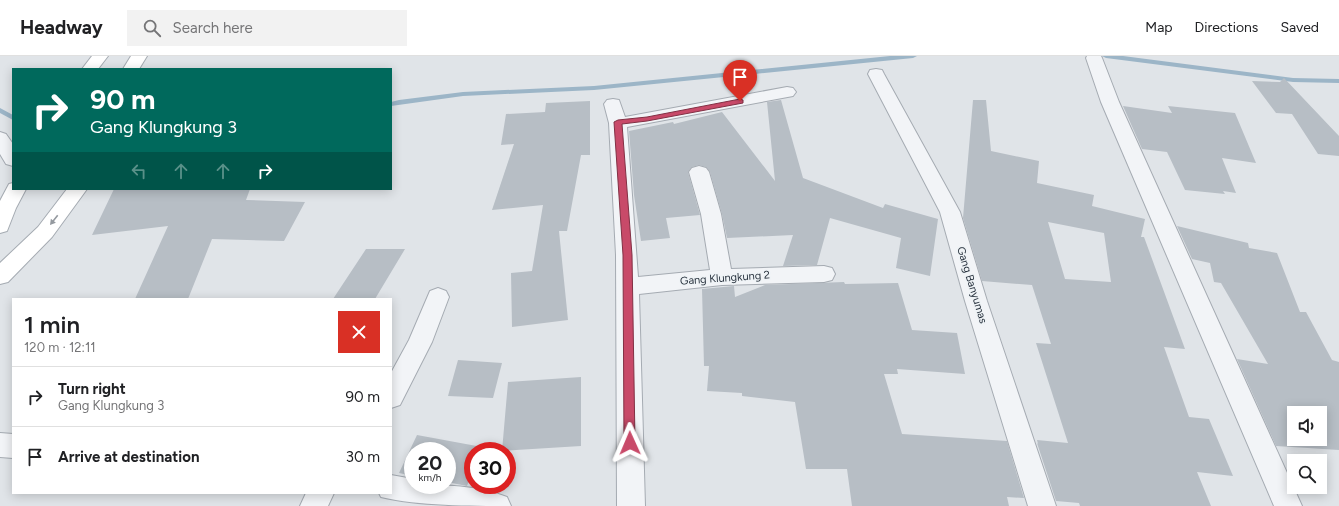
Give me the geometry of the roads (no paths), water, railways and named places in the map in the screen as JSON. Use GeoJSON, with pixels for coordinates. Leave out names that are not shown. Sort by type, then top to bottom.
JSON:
{"type":"FeatureCollection","features":[{"type":"Feature","properties":{"kind":"main road"},"geometry":{"type":"LineString","coordinates":[[91,68],[100,56]]}},
{"type":"Feature","properties":{"kind":"main road"},"geometry":{"type":"LineString","coordinates":[[132,68],[139,56]]}},
{"type":"Feature","properties":{"kind":"main road"},"geometry":{"type":"LineString","coordinates":[[0,226],[6,208],[15,190]]}},
{"type":"Feature","properties":{"kind":"main road"},"geometry":{"type":"LineString","coordinates":[[0,276],[45,232],[76,190]]}},
{"type":"Feature","properties":{"kind":"street"},"geometry":{"type":"LineString","coordinates":[[1094,58],[1110,102],[1288,506]]}},
{"type":"Feature","properties":{"kind":"street","name":"Gang Banyumas"},"geometry":{"type":"LineString","coordinates":[[876,74],[950,212],[976,302],[1001,375],[1042,506]]}},
{"type":"Feature","properties":{"kind":"street"},"geometry":{"type":"LineString","coordinates":[[631,506],[627,255],[616,113],[647,119],[786,92]]}},
{"type":"Feature","properties":{"kind":"street"},"geometry":{"type":"LineString","coordinates":[[0,138],[12,158]]}},
{"type":"Feature","properties":{"kind":"street"},"geometry":{"type":"LineString","coordinates":[[699,172],[711,214],[722,277]]}},
{"type":"Feature","properties":{"kind":"street","name":"Gang Klungkung 2"},"geometry":{"type":"LineString","coordinates":[[627,287],[722,277],[824,274]]}},
{"type":"Feature","properties":{"kind":"street"},"geometry":{"type":"LineString","coordinates":[[392,395],[420,342],[438,297]]}},
{"type":"Feature","properties":{"kind":"street"},"geometry":{"type":"LineString","coordinates":[[0,445],[12,446]]}},
{"type":"Feature","properties":{"kind":"street"},"geometry":{"type":"LineString","coordinates":[[392,488],[497,506]]}},
{"type":"Feature","properties":{"kind":"street"},"geometry":{"type":"LineString","coordinates":[[314,506],[320,494]]}},
{"type":"Feature","properties":{"kind":"waterway"},"geometry":{"type":"LineString","coordinates":[[392,104],[463,94],[594,88],[913,56]]}},
{"type":"Feature","properties":{"kind":"waterway"},"geometry":{"type":"LineString","coordinates":[[1106,56],[1293,80],[1339,81]]}},
{"type":"Feature","properties":{"kind":"waterway"},"geometry":{"type":"LineString","coordinates":[[0,110],[12,117]]}}]}
